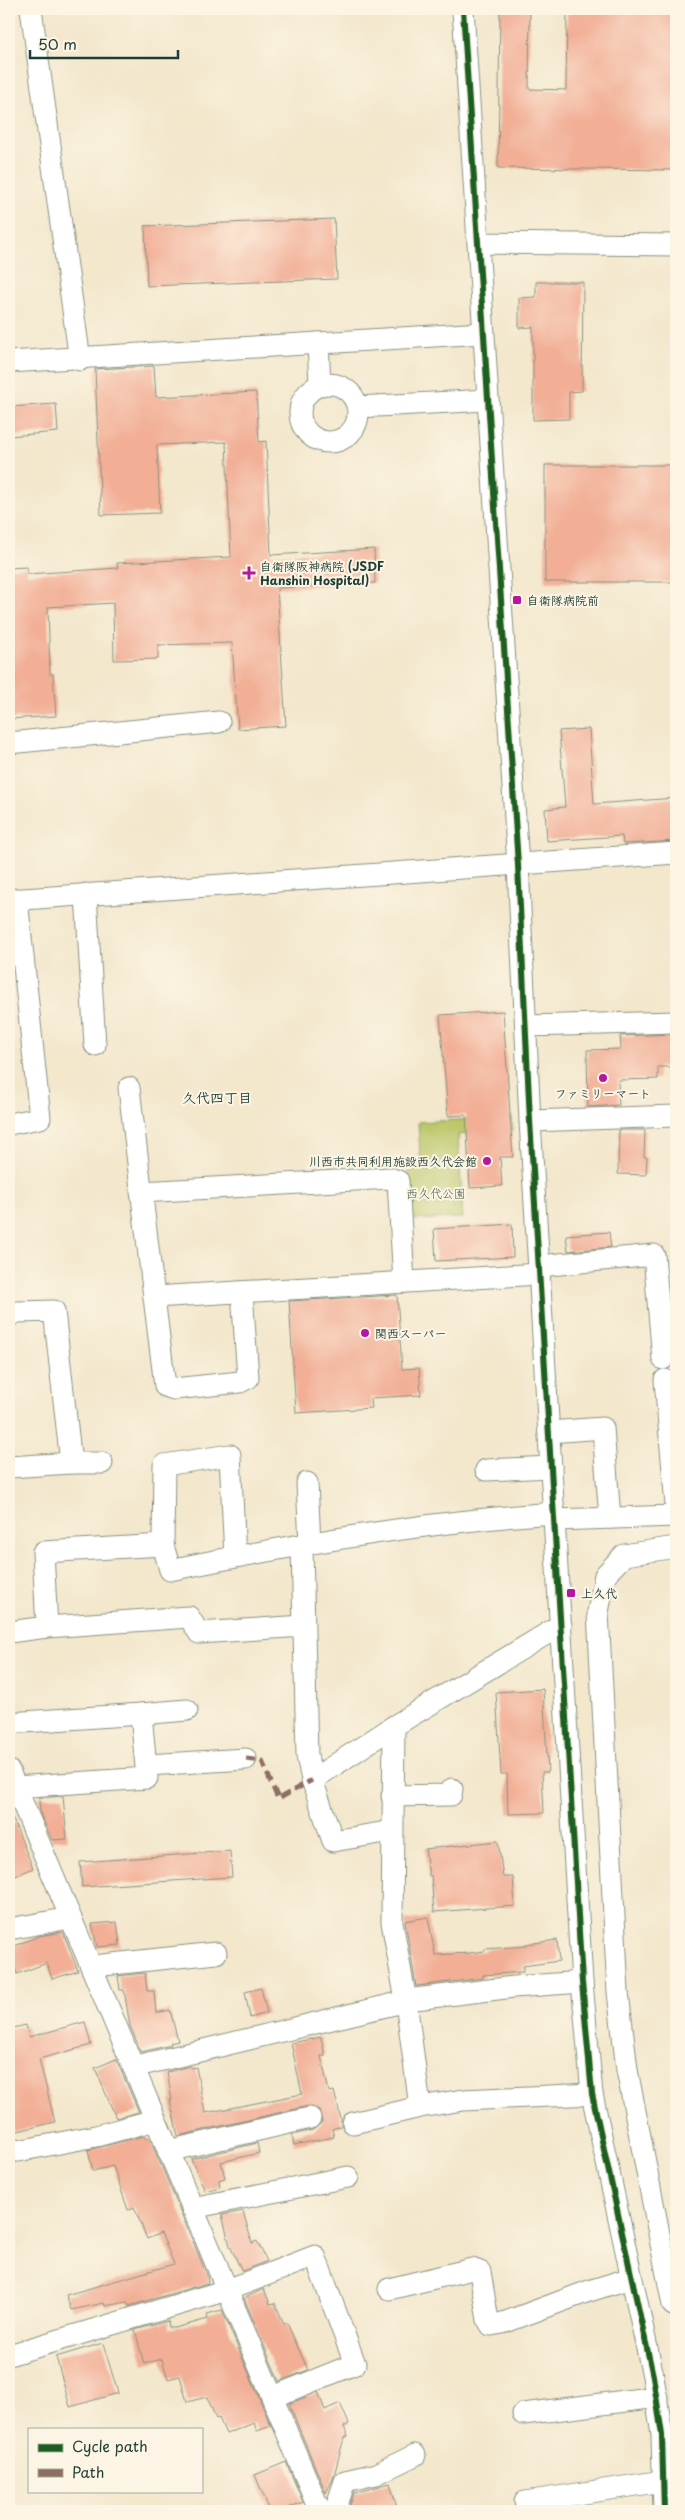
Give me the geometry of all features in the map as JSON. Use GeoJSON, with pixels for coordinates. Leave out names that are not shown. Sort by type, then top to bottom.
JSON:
{"type":"FeatureCollection","features":[{"type":"Feature","properties":{"kind":"street"},"geometry":{"type":"LineString","coordinates":[[31,9],[80,360]]}},
{"type":"Feature","properties":{"kind":"street"},"geometry":{"type":"LineString","coordinates":[[463,9],[518,864],[530,1121],[561,1626],[565,1736],[582,1982],[592,2094],[656,2397],[662,2435],[664,2511]]}},
{"type":"Feature","properties":{"kind":"street"},"geometry":{"type":"LineString","coordinates":[[478,243],[676,245]]}},
{"type":"Feature","properties":{"kind":"street"},"geometry":{"type":"LineString","coordinates":[[9,362],[80,360],[483,333]]}},
{"type":"Feature","properties":{"kind":"street"},"geometry":{"type":"LineString","coordinates":[[318,343],[320,385]]}},
{"type":"Feature","properties":{"kind":"street"},"geometry":{"type":"LineString","coordinates":[[334,384],[343,387],[351,393],[358,407],[356,424],[351,433],[339,441],[322,442],[311,436],[304,429],[299,413],[301,403],[308,392],[320,385],[334,384]]}},
{"type":"Feature","properties":{"kind":"street"},"geometry":{"type":"LineString","coordinates":[[358,407],[488,400]]}},
{"type":"Feature","properties":{"kind":"street"},"geometry":{"type":"LineString","coordinates":[[9,743],[219,722]]}},
{"type":"Feature","properties":{"kind":"street"},"geometry":{"type":"LineString","coordinates":[[9,1124],[40,1118],[17,983],[13,899],[676,853]]}},
{"type":"Feature","properties":{"kind":"street"},"geometry":{"type":"LineString","coordinates":[[86,894],[84,1017],[94,1045]]}},
{"type":"Feature","properties":{"kind":"street"},"geometry":{"type":"LineString","coordinates":[[527,1026],[676,1022]]}},
{"type":"Feature","properties":{"kind":"street"},"geometry":{"type":"LineString","coordinates":[[129,1088],[165,1386],[174,1389],[240,1382],[248,1378],[242,1292]]}},
{"type":"Feature","properties":{"kind":"street"},"geometry":{"type":"LineString","coordinates":[[530,1121],[676,1116]]}},
{"type":"Feature","properties":{"kind":"street"},"geometry":{"type":"LineString","coordinates":[[141,1192],[390,1178],[398,1181],[404,1282]]}},
{"type":"Feature","properties":{"kind":"street"},"geometry":{"type":"LineString","coordinates":[[154,1297],[404,1282],[539,1270],[654,1255],[663,1359]]}},
{"type":"Feature","properties":{"kind":"street"},"geometry":{"type":"LineString","coordinates":[[9,1316],[17,1312],[53,1304],[71,1463]]}},
{"type":"Feature","properties":{"kind":"street"},"geometry":{"type":"LineString","coordinates":[[665,1380],[676,1505]]}},
{"type":"Feature","properties":{"kind":"street"},"geometry":{"type":"LineString","coordinates":[[549,1432],[603,1428],[610,1518]]}},
{"type":"Feature","properties":{"kind":"street"},"geometry":{"type":"LineString","coordinates":[[235,1557],[230,1455],[164,1465],[162,1545],[170,1570],[306,1544],[473,1518],[676,1516]]}},
{"type":"Feature","properties":{"kind":"street"},"geometry":{"type":"LineString","coordinates":[[9,1467],[102,1463]]}},
{"type":"Feature","properties":{"kind":"street"},"geometry":{"type":"LineString","coordinates":[[486,1470],[551,1467]]}},
{"type":"Feature","properties":{"kind":"street"},"geometry":{"type":"LineString","coordinates":[[307,1483],[304,1626],[307,1756],[312,1780],[333,1841],[392,1831]]}},
{"type":"Feature","properties":{"kind":"street"},"geometry":{"type":"LineString","coordinates":[[47,1627],[43,1552],[162,1545]]}},
{"type":"Feature","properties":{"kind":"street"},"geometry":{"type":"LineString","coordinates":[[676,1546],[624,1555],[606,1575],[598,1612],[618,1992],[626,2061],[673,2305],[676,2304]]}},
{"type":"Feature","properties":{"kind":"street"},"geometry":{"type":"LineString","coordinates":[[9,1632],[47,1627],[190,1617],[199,1633],[304,1626]]}},
{"type":"Feature","properties":{"kind":"street"},"geometry":{"type":"LineString","coordinates":[[312,1780],[394,1726],[561,1626]]}},
{"type":"Feature","properties":{"kind":"street"},"geometry":{"type":"LineString","coordinates":[[9,1723],[187,1710]]}},
{"type":"Feature","properties":{"kind":"street"},"geometry":{"type":"LineString","coordinates":[[141,1714],[147,1778],[12,1779],[320,2511]]}},
{"type":"Feature","properties":{"kind":"street"},"geometry":{"type":"LineString","coordinates":[[394,1726],[392,1922],[406,2001],[420,2107]]}},
{"type":"Feature","properties":{"kind":"street"},"geometry":{"type":"LineString","coordinates":[[147,1765],[246,1759]]}},
{"type":"Feature","properties":{"kind":"street"},"geometry":{"type":"LineString","coordinates":[[392,1796],[451,1794]]}},
{"type":"Feature","properties":{"kind":"street"},"geometry":{"type":"LineString","coordinates":[[9,1929],[70,1918]]}},
{"type":"Feature","properties":{"kind":"street"},"geometry":{"type":"LineString","coordinates":[[92,1968],[103,1965],[216,1954]]}},
{"type":"Feature","properties":{"kind":"street"},"geometry":{"type":"LineString","coordinates":[[133,2067],[406,2001],[514,1987],[582,1982]]}},
{"type":"Feature","properties":{"kind":"street"},"geometry":{"type":"LineString","coordinates":[[353,2123],[420,2107],[463,2100],[592,2094]]}},
{"type":"Feature","properties":{"kind":"street"},"geometry":{"type":"LineString","coordinates":[[168,2151],[310,2118]]}},
{"type":"Feature","properties":{"kind":"street"},"geometry":{"type":"LineString","coordinates":[[9,2148],[18,2151],[96,2136],[155,2120]]}},
{"type":"Feature","properties":{"kind":"street"},"geometry":{"type":"LineString","coordinates":[[192,2208],[348,2177]]}},
{"type":"Feature","properties":{"kind":"street"},"geometry":{"type":"LineString","coordinates":[[9,2355],[227,2290],[315,2256],[355,2364],[272,2396]]}},
{"type":"Feature","properties":{"kind":"street"},"geometry":{"type":"LineString","coordinates":[[389,2289],[472,2269],[480,2272],[488,2320],[491,2325],[503,2324],[588,2290],[631,2278]]}},
{"type":"Feature","properties":{"kind":"street"},"geometry":{"type":"LineString","coordinates":[[523,2414],[656,2397]]}},
{"type":"Feature","properties":{"kind":"street"},"geometry":{"type":"LineString","coordinates":[[335,2511],[345,2481],[376,2474],[415,2454]]}},
{"type":"Feature","properties":{"kind":"street"},"geometry":{"type":"LineString","coordinates":[[525,2502],[663,2481]]}},
{"type":"Feature","properties":{"kind":"green space","name":"西久代公園"},"geometry":{"type":"Polygon","coordinates":[[[512,1117],[513,1130],[458,1135],[463,1218],[412,1220],[408,1170],[421,1169],[418,1122],[512,1117]]]}},
{"type":"Feature","properties":{"kind":"building"},"geometry":{"type":"Polygon","coordinates":[[[500,9],[530,9],[529,89],[566,90],[567,9],[676,9],[676,170],[498,168],[500,9]]]}},
{"type":"Feature","properties":{"kind":"building"},"geometry":{"type":"Polygon","coordinates":[[[334,219],[337,279],[147,286],[145,226],[334,219]]]}},
{"type":"Feature","properties":{"kind":"building"},"geometry":{"type":"Polygon","coordinates":[[[536,282],[583,282],[582,391],[569,392],[569,419],[533,420],[533,327],[519,328],[519,298],[536,297],[536,282]]]}},
{"type":"Feature","properties":{"kind":"building"},"geometry":{"type":"Polygon","coordinates":[[[154,366],[156,397],[256,392],[259,442],[266,441],[271,555],[374,549],[375,583],[277,588],[286,726],[238,729],[232,643],[158,645],[158,659],[114,660],[113,603],[48,607],[50,674],[53,674],[56,716],[9,719],[9,568],[27,567],[27,574],[118,568],[117,563],[231,557],[226,442],[157,445],[160,513],[101,515],[95,369],[154,366]]]}},
{"type":"Feature","properties":{"kind":"building"},"geometry":{"type":"Polygon","coordinates":[[[56,404],[58,432],[9,436],[9,407],[56,404]]]}},
{"type":"Feature","properties":{"kind":"building"},"geometry":{"type":"Polygon","coordinates":[[[545,465],[676,465],[676,582],[545,582],[545,465]]]}},
{"type":"Feature","properties":{"kind":"building"},"geometry":{"type":"Polygon","coordinates":[[[589,729],[594,804],[676,798],[676,841],[623,844],[622,836],[547,841],[545,809],[565,807],[559,731],[589,729]]]}},
{"type":"Feature","properties":{"kind":"building"},"geometry":{"type":"Polygon","coordinates":[[[503,1011],[513,1157],[500,1157],[502,1186],[470,1188],[466,1115],[448,1116],[440,1015],[503,1011]]]}},
{"type":"Feature","properties":{"kind":"building"},"geometry":{"type":"Polygon","coordinates":[[[676,1034],[676,1067],[658,1067],[658,1079],[618,1080],[619,1105],[588,1107],[587,1050],[621,1049],[620,1036],[676,1034]]]}},
{"type":"Feature","properties":{"kind":"building"},"geometry":{"type":"Polygon","coordinates":[[[619,1130],[645,1130],[644,1157],[647,1157],[646,1175],[618,1174],[619,1130]]]}},
{"type":"Feature","properties":{"kind":"building"},"geometry":{"type":"Polygon","coordinates":[[[512,1224],[513,1257],[436,1261],[434,1229],[512,1224]]]}},
{"type":"Feature","properties":{"kind":"building"},"geometry":{"type":"Polygon","coordinates":[[[609,1232],[611,1247],[568,1251],[566,1235],[609,1232]]]}},
{"type":"Feature","properties":{"kind":"building"},"geometry":{"type":"Polygon","coordinates":[[[397,1295],[402,1369],[419,1368],[421,1395],[371,1398],[372,1408],[296,1413],[289,1301],[397,1295]]]}},
{"type":"Feature","properties":{"kind":"building"},"geometry":{"type":"Polygon","coordinates":[[[543,1689],[548,1772],[542,1772],[544,1813],[508,1814],[507,1774],[501,1774],[496,1692],[543,1689]]]}},
{"type":"Feature","properties":{"kind":"building"},"geometry":{"type":"Polygon","coordinates":[[[63,1796],[67,1839],[52,1840],[40,1813],[39,1798],[63,1796]]]}},
{"type":"Feature","properties":{"kind":"building"},"geometry":{"type":"Polygon","coordinates":[[[9,1810],[33,1868],[9,1879],[9,1810]]]}},
{"type":"Feature","properties":{"kind":"building"},"geometry":{"type":"Polygon","coordinates":[[[498,1841],[503,1877],[513,1877],[515,1906],[434,1912],[431,1875],[429,1876],[425,1849],[498,1841]]]}},
{"type":"Feature","properties":{"kind":"building"},"geometry":{"type":"Polygon","coordinates":[[[230,1851],[232,1877],[82,1887],[80,1862],[230,1851]]]}},
{"type":"Feature","properties":{"kind":"building"},"geometry":{"type":"Polygon","coordinates":[[[428,1917],[435,1955],[526,1946],[526,1944],[557,1940],[559,1961],[523,1966],[523,1972],[483,1975],[483,1978],[416,1986],[405,1921],[428,1917]]]}},
{"type":"Feature","properties":{"kind":"building"},"geometry":{"type":"Polygon","coordinates":[[[117,1922],[120,1945],[97,1947],[92,1924],[117,1922]]]}},
{"type":"Feature","properties":{"kind":"building"},"geometry":{"type":"Polygon","coordinates":[[[63,1932],[78,1971],[52,1979],[47,1963],[17,1974],[9,1948],[39,1936],[63,1932]]]}},
{"type":"Feature","properties":{"kind":"building"},"geometry":{"type":"Polygon","coordinates":[[[145,1973],[147,1991],[154,1991],[156,2013],[170,2010],[178,2041],[170,2043],[171,2045],[141,2052],[130,2026],[124,1990],[120,1990],[118,1976],[145,1973]]]}},
{"type":"Feature","properties":{"kind":"building"},"geometry":{"type":"Polygon","coordinates":[[[261,1988],[267,2013],[250,2018],[245,1992],[261,1988]]]}},
{"type":"Feature","properties":{"kind":"building"},"geometry":{"type":"Polygon","coordinates":[[[85,2022],[91,2045],[39,2059],[55,2122],[14,2132],[9,2108],[9,2029],[26,2025],[29,2037],[85,2022]]]}},
{"type":"Feature","properties":{"kind":"building"},"geometry":{"type":"Polygon","coordinates":[[[321,2037],[325,2056],[321,2056],[329,2092],[334,2091],[341,2119],[341,2126],[332,2129],[334,2137],[294,2145],[292,2135],[313,2130],[322,2122],[319,2110],[308,2106],[178,2136],[170,2100],[172,2100],[167,2072],[190,2066],[191,2068],[196,2067],[205,2113],[302,2094],[291,2043],[321,2037]]]}},
{"type":"Feature","properties":{"kind":"building"},"geometry":{"type":"Polygon","coordinates":[[[116,2059],[139,2112],[116,2118],[95,2068],[116,2059]]]}},
{"type":"Feature","properties":{"kind":"building"},"geometry":{"type":"Polygon","coordinates":[[[143,2136],[151,2141],[207,2275],[208,2283],[129,2306],[127,2302],[105,2306],[104,2303],[71,2310],[66,2295],[174,2264],[161,2233],[147,2239],[134,2207],[128,2210],[113,2166],[93,2171],[88,2150],[143,2136]]]}},
{"type":"Feature","properties":{"kind":"building"},"geometry":{"type":"Polygon","coordinates":[[[257,2143],[259,2153],[221,2162],[225,2178],[219,2180],[220,2187],[205,2191],[191,2159],[257,2143]]]}},
{"type":"Feature","properties":{"kind":"building"},"geometry":{"type":"Polygon","coordinates":[[[243,2211],[252,2243],[257,2241],[267,2261],[242,2271],[230,2246],[222,2215],[243,2211]]]}},
{"type":"Feature","properties":{"kind":"building"},"geometry":{"type":"Polygon","coordinates":[[[264,2289],[270,2304],[275,2303],[284,2324],[287,2323],[308,2370],[279,2381],[244,2298],[264,2289]]]}},
{"type":"Feature","properties":{"kind":"building"},"geometry":{"type":"Polygon","coordinates":[[[222,2310],[271,2426],[257,2431],[254,2423],[226,2434],[219,2418],[216,2419],[207,2397],[187,2402],[180,2376],[168,2379],[162,2359],[144,2364],[135,2330],[168,2321],[169,2328],[175,2328],[208,2319],[207,2314],[222,2310]]]}},
{"type":"Feature","properties":{"kind":"building"},"geometry":{"type":"Polygon","coordinates":[[[103,2343],[118,2393],[70,2407],[56,2357],[103,2343]]]}},
{"type":"Feature","properties":{"kind":"building"},"geometry":{"type":"Polygon","coordinates":[[[318,2392],[325,2410],[340,2403],[349,2424],[344,2427],[348,2436],[344,2438],[333,2479],[326,2493],[289,2404],[318,2392]]]}},
{"type":"Feature","properties":{"kind":"building"},"geometry":{"type":"Polygon","coordinates":[[[286,2462],[303,2502],[281,2511],[270,2511],[255,2475],[286,2462]]]}},
{"type":"Feature","properties":{"kind":"building"},"geometry":{"type":"Polygon","coordinates":[[[390,2483],[398,2511],[348,2511],[354,2493],[390,2483]]]}},
{"type":"Feature","properties":{"kind":"marked path"},"geometry":{"type":"LineString","coordinates":[[246,1759],[262,1761],[278,1799],[312,1780]]}},
{"type":"Feature","properties":{"kind":"cycle path"},"geometry":{"type":"LineString","coordinates":[[463,9],[518,865],[530,1121],[582,1982],[592,2094],[653,2376],[662,2435],[664,2511]]}},
{"type":"Feature","properties":{"kind":"place","name":"自衛隊阪神病院 (JSDF Hanshin Hospital)"},"geometry":{"type":"Point","coordinates":[249,573]}},
{"type":"Feature","properties":{"kind":"place","name":"自衛隊病院前"},"geometry":{"type":"Point","coordinates":[517,600]}},
{"type":"Feature","properties":{"kind":"place","name":"ファミリーマート"},"geometry":{"type":"Point","coordinates":[603,1078]}},
{"type":"Feature","properties":{"kind":"place","name":"川西市共同利用施設西久代会館"},"geometry":{"type":"Point","coordinates":[487,1161]}},
{"type":"Feature","properties":{"kind":"place","name":"関西スーパー"},"geometry":{"type":"Point","coordinates":[365,1333]}},
{"type":"Feature","properties":{"kind":"place","name":"上久代"},"geometry":{"type":"Point","coordinates":[571,1593]}},
{"type":"Feature","properties":{"kind":"district","name":"久代四丁目"},"geometry":{"type":"Point","coordinates":[217,1097]}}]}
